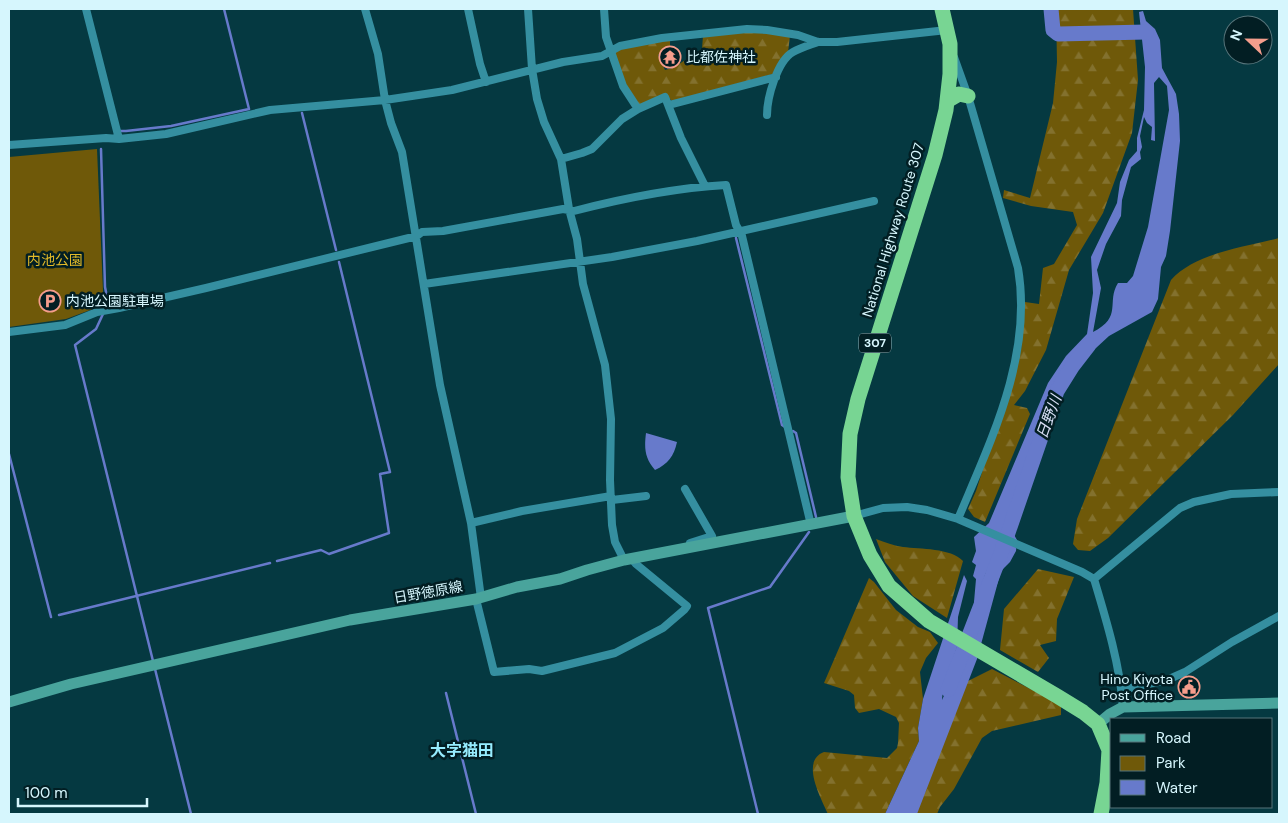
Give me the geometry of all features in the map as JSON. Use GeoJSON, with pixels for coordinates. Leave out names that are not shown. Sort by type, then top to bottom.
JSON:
{"type":"FeatureCollection","features":[{"type":"Feature","properties":{"kind":"highway","name":"National Highway Route 307"},"geometry":{"type":"LineString","coordinates":[[942,9],[949,37],[950,74],[947,101],[935,155],[856,408],[850,434],[848,477],[854,516],[870,555],[889,586],[929,621],[1057,696],[1098,724]]}},
{"type":"Feature","properties":{"kind":"highway"},"geometry":{"type":"LineString","coordinates":[[947,101],[959,94],[968,96]]}},
{"type":"Feature","properties":{"kind":"highway"},"geometry":{"type":"LineString","coordinates":[[1098,724],[1109,750],[1107,783],[1101,814]]}},
{"type":"Feature","properties":{"kind":"main road","name":"日野徳原線"},"geometry":{"type":"LineString","coordinates":[[9,702],[71,684],[350,620],[479,598],[517,587],[560,579],[628,559],[854,516]]}},
{"type":"Feature","properties":{"kind":"main road"},"geometry":{"type":"LineString","coordinates":[[1098,724],[1110,714],[1123,708],[1279,703]]}},
{"type":"Feature","properties":{"kind":"street"},"geometry":{"type":"LineString","coordinates":[[86,9],[119,139]]}},
{"type":"Feature","properties":{"kind":"street"},"geometry":{"type":"LineString","coordinates":[[365,9],[378,54],[385,100],[402,152],[440,385],[471,523],[479,598],[494,672],[529,669],[542,671],[615,653],[663,628],[684,610],[686,606],[628,559],[615,542],[612,525],[611,419],[605,365],[583,284],[578,239],[569,210],[561,159],[544,122],[537,99],[532,69],[528,9]]}},
{"type":"Feature","properties":{"kind":"street"},"geometry":{"type":"LineString","coordinates":[[468,9],[480,64],[486,82]]}},
{"type":"Feature","properties":{"kind":"street"},"geometry":{"type":"LineString","coordinates":[[604,9],[606,37],[622,86],[638,109]]}},
{"type":"Feature","properties":{"kind":"street"},"geometry":{"type":"LineString","coordinates":[[9,145],[106,138],[119,139],[166,134],[270,110],[385,100],[452,90],[562,62],[602,56],[620,46],[662,38],[748,30],[767,30],[798,35],[818,42],[949,37],[1018,268],[1021,285],[1021,315],[1015,367],[994,430],[958,519]]}},
{"type":"Feature","properties":{"kind":"street"},"geometry":{"type":"LineString","coordinates":[[767,115],[767,104],[781,66],[791,52],[818,42]]}},
{"type":"Feature","properties":{"kind":"street"},"geometry":{"type":"LineString","coordinates":[[669,105],[776,77]]}},
{"type":"Feature","properties":{"kind":"street"},"geometry":{"type":"LineString","coordinates":[[561,159],[582,154],[592,149],[622,119],[638,109],[666,97],[681,138],[705,186]]}},
{"type":"Feature","properties":{"kind":"street"},"geometry":{"type":"LineString","coordinates":[[9,332],[65,325],[97,312],[206,288],[417,236],[422,232],[443,231],[563,209],[574,211],[638,195],[726,185],[736,225],[742,236],[811,525]]}},
{"type":"Feature","properties":{"kind":"street"},"geometry":{"type":"LineString","coordinates":[[424,284],[622,255],[697,241],[874,201]]}},
{"type":"Feature","properties":{"kind":"street"},"geometry":{"type":"LineString","coordinates":[[685,489],[712,536],[690,542],[690,547]]}},
{"type":"Feature","properties":{"kind":"street"},"geometry":{"type":"LineString","coordinates":[[1094,579],[1180,508],[1194,502],[1231,494],[1279,492]]}},
{"type":"Feature","properties":{"kind":"street"},"geometry":{"type":"LineString","coordinates":[[471,523],[522,511],[612,498],[646,496]]}},
{"type":"Feature","properties":{"kind":"street"},"geometry":{"type":"LineString","coordinates":[[854,516],[883,508],[907,507],[927,510],[958,519],[1082,572],[1094,579],[1107,621],[1122,690],[1123,708]]}},
{"type":"Feature","properties":{"kind":"street"},"geometry":{"type":"LineString","coordinates":[[1122,690],[1167,680],[1176,676],[1279,616]]}},
{"type":"Feature","properties":{"kind":"green space"},"geometry":{"type":"Polygon","coordinates":[[[1056,9],[1133,9],[1138,80],[1132,133],[1103,213],[1069,270],[1046,350],[1025,391],[1014,405],[1027,408],[1030,414],[985,522],[974,517],[968,509],[976,491],[1021,350],[1025,302],[1039,304],[1043,268],[1054,264],[1077,225],[1073,212],[1031,206],[1003,198],[1004,190],[1030,198],[1053,103],[1057,62],[1056,9]]]}},
{"type":"Feature","properties":{"kind":"green space"},"geometry":{"type":"Polygon","coordinates":[[[748,32],[790,35],[788,53],[773,74],[672,101],[665,94],[640,106],[625,85],[613,52],[624,46],[670,38],[670,48],[658,55],[665,70],[673,68],[702,49],[703,36],[748,32]]]}},
{"type":"Feature","properties":{"kind":"green space","name":"内池公園"},"geometry":{"type":"Polygon","coordinates":[[[97,149],[103,291],[101,306],[66,319],[9,327],[9,157],[97,149]]]}},
{"type":"Feature","properties":{"kind":"green space"},"geometry":{"type":"Polygon","coordinates":[[[1279,238],[1279,364],[1233,415],[1108,538],[1090,551],[1078,550],[1073,544],[1077,519],[1171,280],[1193,263],[1207,257],[1279,238]]]}},
{"type":"Feature","properties":{"kind":"green space"},"geometry":{"type":"Polygon","coordinates":[[[876,539],[900,546],[943,551],[963,561],[947,618],[913,596],[885,562],[876,539]]]}},
{"type":"Feature","properties":{"kind":"green space"},"geometry":{"type":"Polygon","coordinates":[[[1038,569],[1074,577],[1057,619],[1056,641],[1040,645],[1049,658],[1038,672],[1000,650],[1004,609],[1038,569]]]}},
{"type":"Feature","properties":{"kind":"green space"},"geometry":{"type":"Polygon","coordinates":[[[869,578],[896,610],[918,627],[930,632],[938,643],[926,658],[920,672],[923,699],[918,728],[919,741],[885,814],[828,814],[814,780],[814,763],[817,757],[824,752],[887,758],[897,748],[898,743],[899,723],[896,717],[879,709],[859,713],[855,708],[854,695],[849,691],[824,683],[869,578]]]}},
{"type":"Feature","properties":{"kind":"green space"},"geometry":{"type":"Polygon","coordinates":[[[992,669],[1061,705],[1061,715],[992,731],[982,738],[954,789],[937,814],[913,814],[956,687],[992,669]]]}},
{"type":"Feature","properties":{"kind":"water"},"geometry":{"type":"Polygon","coordinates":[[[1143,11],[1146,21],[1155,29],[1160,40],[1162,68],[1176,94],[1179,114],[1180,141],[1170,231],[1166,256],[1161,267],[1158,299],[1152,312],[1109,336],[1072,365],[1053,393],[1045,401],[1030,460],[1011,518],[1013,533],[1017,540],[1016,551],[1010,562],[1001,571],[977,659],[917,814],[885,814],[919,741],[918,728],[923,699],[964,575],[967,581],[958,617],[957,647],[943,688],[942,700],[965,650],[978,611],[974,602],[976,579],[973,576],[976,565],[972,562],[976,551],[974,537],[989,523],[1048,383],[1066,356],[1087,334],[1093,293],[1091,257],[1117,203],[1120,182],[1129,160],[1137,151],[1137,138],[1144,110],[1145,67],[1139,12],[1143,11]],[[1159,77],[1154,83],[1155,141],[1151,140],[1152,127],[1144,117],[1140,136],[1142,147],[1140,152],[1141,159],[1131,167],[1122,200],[1121,216],[1106,244],[1097,270],[1101,288],[1093,332],[1108,321],[1118,283],[1127,283],[1133,276],[1148,227],[1169,110],[1167,86],[1159,77]],[[994,562],[987,570],[984,580],[980,601],[984,605],[997,569],[994,562]]]}},
{"type":"Feature","properties":{"kind":"water"},"geometry":{"type":"Polygon","coordinates":[[[646,433],[677,442],[670,459],[655,470],[646,453],[646,433]]]}},
{"type":"Feature","properties":{"kind":"waterway"},"geometry":{"type":"LineString","coordinates":[[120,131],[171,126],[249,109],[224,9]]}},
{"type":"Feature","properties":{"kind":"waterway"},"geometry":{"type":"LineString","coordinates":[[1051,9],[1053,30],[1058,34],[1146,32]]}},
{"type":"Feature","properties":{"kind":"waterway"},"geometry":{"type":"LineString","coordinates":[[302,113],[336,250]]}},
{"type":"Feature","properties":{"kind":"waterway"},"geometry":{"type":"LineString","coordinates":[[101,149],[105,304]]}},
{"type":"Feature","properties":{"kind":"waterway"},"geometry":{"type":"LineString","coordinates":[[736,238],[782,425],[785,427]]}},
{"type":"Feature","properties":{"kind":"waterway"},"geometry":{"type":"LineString","coordinates":[[277,561],[321,550],[329,554],[389,533],[380,474],[390,472],[339,262]]}},
{"type":"Feature","properties":{"kind":"waterway"},"geometry":{"type":"LineString","coordinates":[[103,314],[96,329],[75,345],[153,661]]}},
{"type":"Feature","properties":{"kind":"waterway","name":"日野川"},"geometry":{"type":"LineString","coordinates":[[948,690],[1000,556],[1057,391],[1089,345]]}},
{"type":"Feature","properties":{"kind":"waterway"},"geometry":{"type":"LineString","coordinates":[[793,431],[796,433],[816,517]]}},
{"type":"Feature","properties":{"kind":"waterway"},"geometry":{"type":"LineString","coordinates":[[9,454],[51,617]]}},
{"type":"Feature","properties":{"kind":"waterway"},"geometry":{"type":"LineString","coordinates":[[758,814],[708,608],[770,587],[809,532]]}},
{"type":"Feature","properties":{"kind":"waterway"},"geometry":{"type":"LineString","coordinates":[[59,615],[270,563]]}},
{"type":"Feature","properties":{"kind":"waterway"},"geometry":{"type":"LineString","coordinates":[[155,669],[191,814]]}},
{"type":"Feature","properties":{"kind":"waterway"},"geometry":{"type":"LineString","coordinates":[[446,693],[476,814]]}},
{"type":"Feature","properties":{"kind":"place","name":"比都佐神社"},"geometry":{"type":"Point","coordinates":[670,57]}},
{"type":"Feature","properties":{"kind":"place","name":"内池公園駐車場"},"geometry":{"type":"Point","coordinates":[50,301]}},
{"type":"Feature","properties":{"kind":"place","name":"Hino Kiyota Post Office"},"geometry":{"type":"Point","coordinates":[1189,687]}},
{"type":"Feature","properties":{"kind":"district","name":"大字猫田"},"geometry":{"type":"Point","coordinates":[462,750]}}]}
